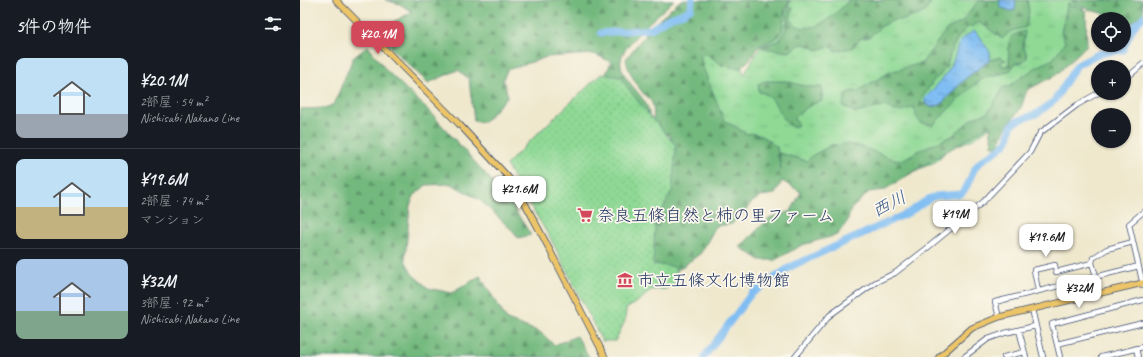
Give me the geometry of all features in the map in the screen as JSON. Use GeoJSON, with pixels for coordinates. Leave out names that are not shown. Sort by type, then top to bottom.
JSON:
{"type":"FeatureCollection","features":[{"type":"Feature","properties":{"kind":"main road"},"geometry":{"type":"LineString","coordinates":[[337,0],[493,159],[521,196],[605,357]]}},
{"type":"Feature","properties":{"kind":"main road"},"geometry":{"type":"LineString","coordinates":[[938,357],[972,328],[999,317],[1143,284]]}},
{"type":"Feature","properties":{"kind":"street"},"geometry":{"type":"LineString","coordinates":[[1131,74],[1143,64]]}},
{"type":"Feature","properties":{"kind":"street"},"geometry":{"type":"LineString","coordinates":[[795,357],[830,315],[876,282],[895,272],[926,249],[983,202],[1030,152],[1040,133],[1077,105],[1091,97]]}},
{"type":"Feature","properties":{"kind":"street"},"geometry":{"type":"LineString","coordinates":[[1143,212],[1129,224],[1143,284]]}},
{"type":"Feature","properties":{"kind":"street"},"geometry":{"type":"LineString","coordinates":[[1096,276],[1092,263],[1093,258],[1107,249],[1133,242]]}},
{"type":"Feature","properties":{"kind":"street"},"geometry":{"type":"LineString","coordinates":[[1038,290],[1034,270],[1055,265],[1056,272],[1092,263]]}},
{"type":"Feature","properties":{"kind":"street"},"geometry":{"type":"LineString","coordinates":[[999,317],[995,302],[1038,290],[1139,266]]}},
{"type":"Feature","properties":{"kind":"street"},"geometry":{"type":"LineString","coordinates":[[1060,357],[1052,324],[1143,300]]}},
{"type":"Feature","properties":{"kind":"street"},"geometry":{"type":"LineString","coordinates":[[1032,309],[1043,357]]}},
{"type":"Feature","properties":{"kind":"street"},"geometry":{"type":"LineString","coordinates":[[1057,344],[1143,323]]}},
{"type":"Feature","properties":{"kind":"street"},"geometry":{"type":"LineString","coordinates":[[964,357],[988,339],[1035,326]]}},
{"type":"Feature","properties":{"kind":"street"},"geometry":{"type":"LineString","coordinates":[[1019,330],[1026,357]]}},
{"type":"Feature","properties":{"kind":"street"},"geometry":{"type":"LineString","coordinates":[[1101,357],[1114,356],[1143,347]]}},
{"type":"Feature","properties":{"kind":"street"},"geometry":{"type":"LineString","coordinates":[[1136,348],[1138,357]]}},
{"type":"Feature","properties":{"kind":"street"},"geometry":{"type":"LineString","coordinates":[[1004,357],[1024,352]]}},
{"type":"Feature","properties":{"kind":"green space"},"geometry":{"type":"Polygon","coordinates":[[[385,0],[674,0],[638,34],[625,49],[622,56],[622,71],[647,105],[649,112],[644,126],[605,76],[611,62],[594,54],[547,57],[507,70],[503,80],[508,96],[484,122],[474,121],[469,79],[458,70],[428,83],[380,37],[381,28],[412,12],[400,4],[385,0]]]}},
{"type":"Feature","properties":{"kind":"green space"},"geometry":{"type":"Polygon","coordinates":[[[681,0],[790,0],[785,9],[782,32],[777,38],[757,47],[751,58],[741,68],[722,66],[719,62],[706,53],[700,55],[704,70],[724,120],[747,134],[751,133],[759,135],[767,139],[777,147],[781,170],[779,153],[807,161],[813,155],[832,145],[849,144],[862,147],[895,160],[902,160],[952,136],[973,118],[987,113],[998,97],[1002,88],[1009,86],[1035,68],[1053,59],[1065,42],[1061,32],[1068,3],[1086,11],[1087,45],[1056,75],[1027,90],[1021,108],[1006,127],[1000,142],[996,147],[992,145],[990,125],[884,190],[869,192],[851,209],[847,222],[837,235],[802,245],[775,260],[760,260],[740,247],[769,218],[791,211],[801,192],[782,181],[775,194],[761,196],[751,203],[732,224],[716,226],[701,253],[672,276],[649,266],[648,249],[675,153],[670,135],[654,132],[654,112],[652,104],[634,80],[628,68],[626,59],[651,27],[681,0]]]}},
{"type":"Feature","properties":{"kind":"green space"},"geometry":{"type":"Polygon","coordinates":[[[791,0],[1083,0],[1084,3],[1081,21],[1065,55],[1014,92],[1005,117],[973,139],[947,150],[937,161],[886,185],[788,177],[772,154],[722,126],[696,52],[702,47],[741,66],[744,75],[759,49],[760,42],[781,28],[786,10],[791,0]]]}},
{"type":"Feature","properties":{"kind":"green space"},"geometry":{"type":"Polygon","coordinates":[[[849,0],[932,0],[925,12],[904,20],[894,20],[882,26],[869,37],[860,39],[852,48],[836,51],[829,46],[818,50],[804,44],[789,52],[762,48],[762,46],[776,42],[783,36],[790,6],[793,8],[790,20],[797,26],[805,28],[821,24],[837,12],[849,0]]]}},
{"type":"Feature","properties":{"kind":"green space"},"geometry":{"type":"Polygon","coordinates":[[[979,0],[1027,0],[1029,11],[1026,27],[1011,31],[1002,39],[978,22],[974,26],[968,27],[960,35],[952,48],[947,65],[941,74],[933,81],[920,102],[931,107],[940,105],[966,78],[990,60],[1000,57],[1006,60],[1001,62],[1002,66],[1006,66],[1009,63],[1009,42],[1011,38],[1018,33],[1025,31],[1023,47],[1027,58],[1021,63],[1015,63],[1011,70],[981,80],[966,92],[933,125],[921,123],[917,118],[914,107],[903,111],[895,111],[884,106],[856,113],[843,106],[846,93],[859,90],[890,72],[922,63],[947,29],[962,22],[979,0]]]}},
{"type":"Feature","properties":{"kind":"green space"},"geometry":{"type":"Polygon","coordinates":[[[1071,0],[1143,0],[1143,13],[1131,24],[1131,12],[1098,12],[1076,4],[1071,0]]]}},
{"type":"Feature","properties":{"kind":"green space"},"geometry":{"type":"Polygon","coordinates":[[[368,46],[386,70],[430,112],[491,180],[511,204],[531,235],[518,238],[514,232],[480,200],[451,184],[426,185],[414,196],[410,205],[405,260],[412,274],[428,288],[452,293],[480,276],[507,320],[540,332],[554,345],[577,336],[589,357],[443,357],[440,355],[408,357],[300,357],[300,109],[325,108],[334,104],[353,58],[368,46]]]}},
{"type":"Feature","properties":{"kind":"green space"},"geometry":{"type":"Polygon","coordinates":[[[601,74],[621,77],[640,104],[676,146],[672,191],[655,224],[653,264],[676,267],[676,282],[666,289],[651,290],[640,300],[626,309],[625,321],[615,341],[602,341],[552,241],[506,165],[601,74]]]}},
{"type":"Feature","properties":{"kind":"green space"},"geometry":{"type":"Polygon","coordinates":[[[765,81],[786,81],[808,87],[822,87],[822,101],[806,108],[800,113],[794,119],[798,123],[797,126],[792,127],[783,118],[770,97],[759,92],[758,84],[765,81]]]}},
{"type":"Feature","properties":{"kind":"water"},"geometry":{"type":"Polygon","coordinates":[[[1000,0],[1016,0],[1015,10],[1011,11],[1000,7],[1000,0]]]}},
{"type":"Feature","properties":{"kind":"water"},"geometry":{"type":"Polygon","coordinates":[[[975,31],[990,52],[990,60],[966,78],[940,105],[931,107],[925,103],[925,98],[949,70],[960,42],[963,38],[975,31]]]}},
{"type":"Feature","properties":{"kind":"waterway"},"geometry":{"type":"LineString","coordinates":[[601,33],[651,29],[667,19],[686,12],[691,8],[692,0]]}},
{"type":"Feature","properties":{"kind":"waterway","name":"西川"},"geometry":{"type":"LineString","coordinates":[[704,357],[751,294],[790,267],[908,213],[930,198],[936,196],[961,194],[978,164],[1005,144],[1008,140],[1011,126],[1015,122],[1038,113],[1054,101],[1077,65],[1098,54],[1123,50],[1133,28],[1143,17]]}},
{"type":"Feature","properties":{"kind":"place","name":"奈良五條自然と柿の里ファーム"},"geometry":{"type":"Point","coordinates":[585,215]}},
{"type":"Feature","properties":{"kind":"place","name":"市立五條文化博物館"},"geometry":{"type":"Point","coordinates":[625,280]}}]}
